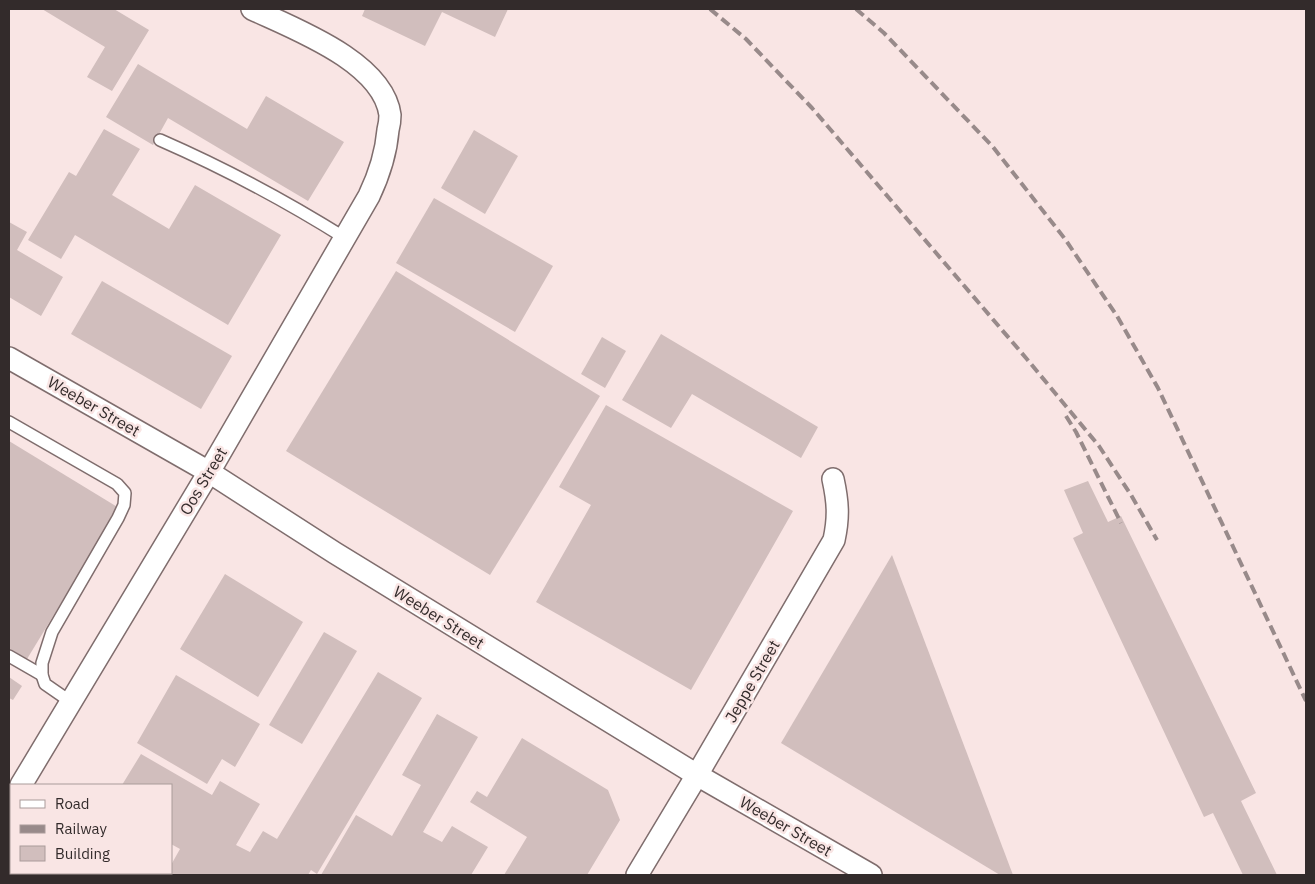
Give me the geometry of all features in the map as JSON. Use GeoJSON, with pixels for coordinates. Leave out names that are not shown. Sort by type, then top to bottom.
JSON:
{"type":"FeatureCollection","features":[{"type":"Feature","properties":{"kind":"street","name":"Oos Street"},"geometry":{"type":"LineString","coordinates":[[22,784],[209,472],[369,196],[379,174],[387,146],[390,115],[381,90],[359,67],[340,53],[316,39],[252,9]]}},
{"type":"Feature","properties":{"kind":"street","name":"Weeber Street"},"geometry":{"type":"LineString","coordinates":[[9,358],[209,472],[335,553],[697,775],[871,875]]}},
{"type":"Feature","properties":{"kind":"street","name":"Jeppe Street"},"geometry":{"type":"LineString","coordinates":[[637,875],[834,540],[838,516],[833,479]]}},
{"type":"Feature","properties":{"kind":"lane"},"geometry":{"type":"LineString","coordinates":[[160,140],[210,162],[311,217],[345,238]]}},
{"type":"Feature","properties":{"kind":"lane"},"geometry":{"type":"LineString","coordinates":[[9,422],[117,484],[125,493],[124,505],[110,533],[52,632],[42,663],[42,675],[45,684],[71,702]]}},
{"type":"Feature","properties":{"kind":"lane"},"geometry":{"type":"LineString","coordinates":[[9,656],[42,675]]}},
{"type":"Feature","properties":{"kind":"building"},"geometry":{"type":"Polygon","coordinates":[[[42,9],[114,9],[149,30],[112,91],[87,77],[105,47],[42,9]]]}},
{"type":"Feature","properties":{"kind":"building"},"geometry":{"type":"Polygon","coordinates":[[[365,9],[508,9],[495,37],[442,12],[425,46],[362,16],[365,9]]]}},
{"type":"Feature","properties":{"kind":"building"},"geometry":{"type":"Polygon","coordinates":[[[138,64],[247,129],[266,96],[344,142],[308,201],[168,118],[153,145],[106,117],[138,64]]]}},
{"type":"Feature","properties":{"kind":"building"},"geometry":{"type":"Polygon","coordinates":[[[104,129],[140,149],[112,195],[169,229],[195,185],[281,235],[228,325],[75,235],[61,259],[28,240],[69,172],[76,176],[104,129]]]}},
{"type":"Feature","properties":{"kind":"building"},"geometry":{"type":"Polygon","coordinates":[[[474,130],[518,156],[485,214],[441,188],[474,130]]]}},
{"type":"Feature","properties":{"kind":"building"},"geometry":{"type":"Polygon","coordinates":[[[434,198],[553,266],[515,332],[396,263],[434,198]]]}},
{"type":"Feature","properties":{"kind":"building"},"geometry":{"type":"Polygon","coordinates":[[[9,222],[27,232],[17,250],[63,277],[41,316],[9,297],[9,222]]]}},
{"type":"Feature","properties":{"kind":"building"},"geometry":{"type":"Polygon","coordinates":[[[396,271],[600,396],[490,575],[286,451],[396,271]]]}},
{"type":"Feature","properties":{"kind":"building"},"geometry":{"type":"Polygon","coordinates":[[[102,281],[232,356],[201,409],[71,334],[102,281]]]}},
{"type":"Feature","properties":{"kind":"building"},"geometry":{"type":"Polygon","coordinates":[[[661,334],[818,427],[801,458],[692,394],[671,428],[622,400],[661,334]]]}},
{"type":"Feature","properties":{"kind":"building"},"geometry":{"type":"Polygon","coordinates":[[[602,337],[626,351],[605,388],[581,374],[602,337]]]}},
{"type":"Feature","properties":{"kind":"building"},"geometry":{"type":"Polygon","coordinates":[[[606,405],[793,511],[691,690],[536,602],[591,505],[559,487],[606,405]]]}},
{"type":"Feature","properties":{"kind":"building"},"geometry":{"type":"Polygon","coordinates":[[[9,441],[119,508],[27,659],[9,648],[9,441]]]}},
{"type":"Feature","properties":{"kind":"building"},"geometry":{"type":"Polygon","coordinates":[[[1088,481],[1108,522],[1121,516],[1256,793],[1241,801],[1277,875],[1243,875],[1213,813],[1204,817],[1073,538],[1083,533],[1064,490],[1088,481]]]}},
{"type":"Feature","properties":{"kind":"building"},"geometry":{"type":"Polygon","coordinates":[[[892,555],[1013,875],[1000,875],[781,743],[892,555]]]}},
{"type":"Feature","properties":{"kind":"building"},"geometry":{"type":"Polygon","coordinates":[[[225,574],[303,622],[258,697],[180,649],[225,574]]]}},
{"type":"Feature","properties":{"kind":"building"},"geometry":{"type":"Polygon","coordinates":[[[324,632],[357,651],[302,744],[269,725],[324,632]]]}},
{"type":"Feature","properties":{"kind":"building"},"geometry":{"type":"Polygon","coordinates":[[[378,672],[422,698],[317,874],[311,870],[308,875],[165,875],[172,874],[172,863],[180,849],[172,845],[172,784],[123,784],[141,754],[212,795],[220,781],[260,804],[236,845],[250,852],[263,831],[277,839],[378,672]]]}},
{"type":"Feature","properties":{"kind":"building"},"geometry":{"type":"Polygon","coordinates":[[[176,675],[260,724],[235,767],[222,759],[207,784],[137,743],[176,675]]]}},
{"type":"Feature","properties":{"kind":"building"},"geometry":{"type":"Polygon","coordinates":[[[9,677],[22,686],[13,700],[9,698],[9,677]]]}},
{"type":"Feature","properties":{"kind":"building"},"geometry":{"type":"Polygon","coordinates":[[[437,714],[478,737],[423,832],[442,842],[452,826],[488,847],[471,875],[321,875],[356,815],[392,836],[421,785],[402,775],[437,714]]]}},
{"type":"Feature","properties":{"kind":"building"},"geometry":{"type":"Polygon","coordinates":[[[522,738],[608,790],[620,820],[587,875],[504,875],[527,837],[470,802],[477,791],[487,797],[522,738]]]}},
{"type":"Feature","properties":{"kind":"building"},"geometry":{"type":"Polygon","coordinates":[[[83,874],[85,875],[39,875],[83,874]]]}},
{"type":"Feature","properties":{"kind":"railway"},"geometry":{"type":"LineString","coordinates":[[710,9],[746,39],[812,108],[1026,358],[1099,446],[1131,495],[1157,540]]}},
{"type":"Feature","properties":{"kind":"railway"},"geometry":{"type":"LineString","coordinates":[[856,9],[884,33],[993,147],[1065,239],[1117,316],[1158,388],[1306,701]]}},
{"type":"Feature","properties":{"kind":"railway"},"geometry":{"type":"LineString","coordinates":[[1066,416],[1076,432],[1121,523]]}}]}
